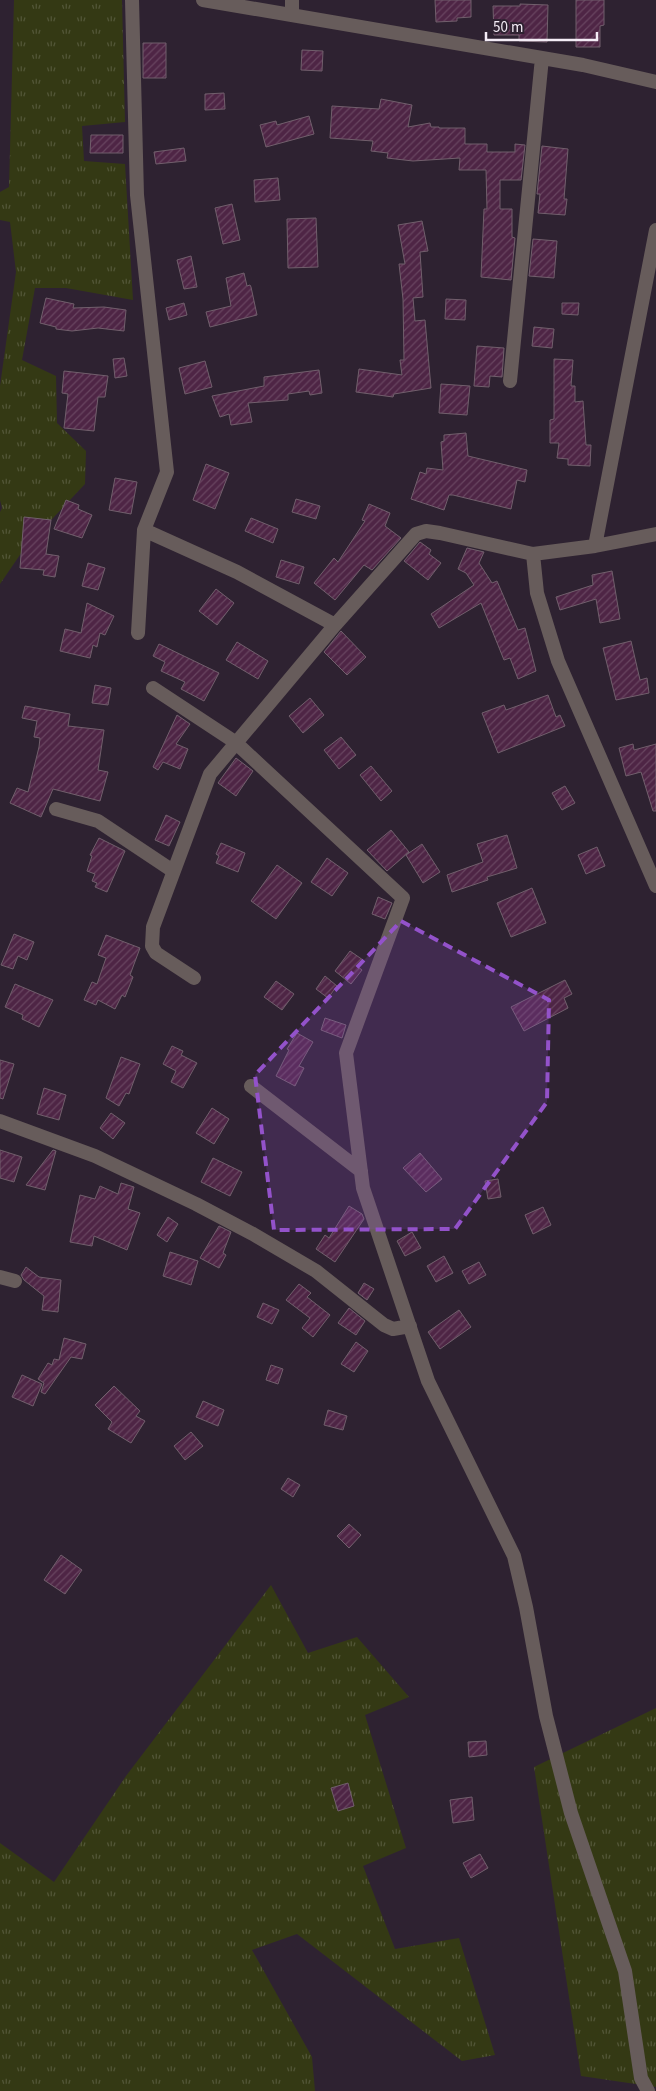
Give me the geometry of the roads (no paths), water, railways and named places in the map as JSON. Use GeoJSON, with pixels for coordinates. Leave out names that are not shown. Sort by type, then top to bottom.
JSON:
{"type":"FeatureCollection","features":[{"type":"Feature","properties":{"kind":"street"},"geometry":{"type":"LineString","coordinates":[[132,0],[137,195],[167,472],[144,530],[138,634]]}},
{"type":"Feature","properties":{"kind":"street"},"geometry":{"type":"LineString","coordinates":[[203,0],[583,65],[656,82]]}},
{"type":"Feature","properties":{"kind":"street"},"geometry":{"type":"LineString","coordinates":[[292,0],[292,15]]}},
{"type":"Feature","properties":{"kind":"street"},"geometry":{"type":"LineString","coordinates":[[510,381],[542,58]]}},
{"type":"Feature","properties":{"kind":"street"},"geometry":{"type":"LineString","coordinates":[[595,546],[656,230]]}},
{"type":"Feature","properties":{"kind":"street"},"geometry":{"type":"LineString","coordinates":[[144,530],[237,572],[335,625]]}},
{"type":"Feature","properties":{"kind":"street"},"geometry":{"type":"LineString","coordinates":[[194,978],[156,953],[152,946],[153,927],[210,774],[335,625],[416,534],[426,530],[533,554],[595,546],[656,534]]}},
{"type":"Feature","properties":{"kind":"street"},"geometry":{"type":"LineString","coordinates":[[533,554],[537,593],[558,661],[656,886]]}},
{"type":"Feature","properties":{"kind":"street"},"geometry":{"type":"LineString","coordinates":[[153,688],[236,742],[403,898],[346,1053],[363,1188],[428,1381],[514,1556],[526,1607],[546,1716],[571,1813],[625,1971],[641,2078],[648,2091]]}},
{"type":"Feature","properties":{"kind":"street"},"geometry":{"type":"LineString","coordinates":[[56,809],[98,821],[174,871]]}},
{"type":"Feature","properties":{"kind":"street"},"geometry":{"type":"LineString","coordinates":[[251,1086],[361,1171]]}},
{"type":"Feature","properties":{"kind":"street"},"geometry":{"type":"LineString","coordinates":[[0,1122],[95,1156],[196,1204],[253,1234],[316,1271],[384,1325],[393,1329],[410,1326]]}},
{"type":"Feature","properties":{"kind":"street"},"geometry":{"type":"LineString","coordinates":[[0,1277],[15,1281]]}}]}
